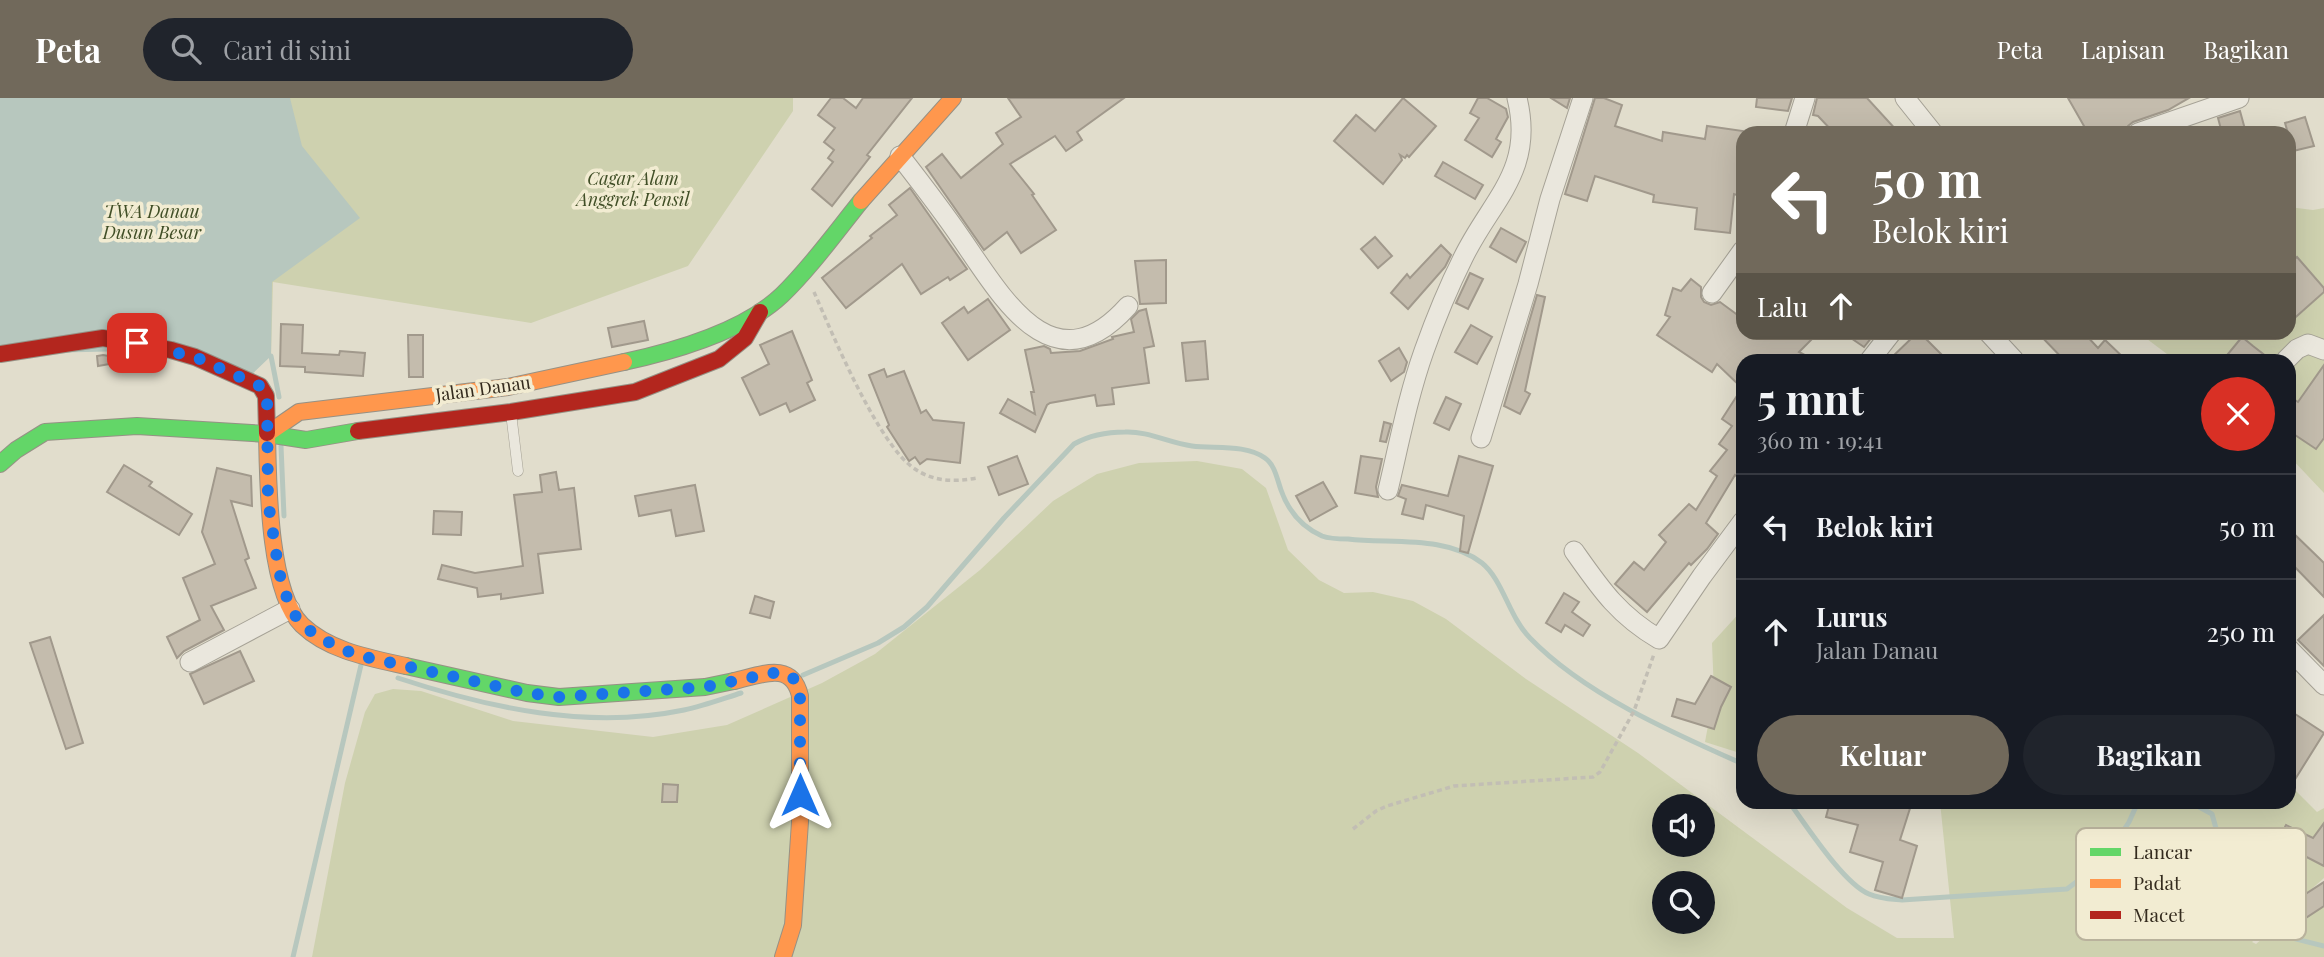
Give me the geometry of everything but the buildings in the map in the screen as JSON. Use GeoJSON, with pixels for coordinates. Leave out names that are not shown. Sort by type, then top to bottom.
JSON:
{"type":"FeatureCollection","features":[{"type":"Feature","properties":{"kind":"street","name":"Jalan Danau"},"geometry":{"type":"LineString","coordinates":[[760,312],[745,338],[719,359],[635,392],[306,440],[280,433],[299,412],[508,387],[655,355],[712,336],[760,312],[780,297],[953,98]]}},
{"type":"Feature","properties":{"kind":"street"},"geometry":{"type":"LineString","coordinates":[[1388,490],[1423,354],[1463,258],[1512,176],[1521,133],[1517,98]]}},
{"type":"Feature","properties":{"kind":"street"},"geometry":{"type":"LineString","coordinates":[[1481,438],[1528,284],[1550,199],[1583,98]]}},
{"type":"Feature","properties":{"kind":"street"},"geometry":{"type":"LineString","coordinates":[[1796,126],[1805,98]]}},
{"type":"Feature","properties":{"kind":"street"},"geometry":{"type":"LineString","coordinates":[[1905,98],[1927,126]]}},
{"type":"Feature","properties":{"kind":"street"},"geometry":{"type":"LineString","coordinates":[[2158,126],[2239,98]]}},
{"type":"Feature","properties":{"kind":"street"},"geometry":{"type":"LineString","coordinates":[[900,156],[943,212],[993,286],[1019,317],[1033,328],[1068,339],[1091,335],[1113,323],[1128,306]]}},
{"type":"Feature","properties":{"kind":"street"},"geometry":{"type":"LineString","coordinates":[[1712,293],[1736,260]]}},
{"type":"Feature","properties":{"kind":"street"},"geometry":{"type":"LineString","coordinates":[[0,354],[103,338],[195,357],[253,383],[267,396],[280,433],[268,501],[272,536],[284,593],[290,608],[302,625],[320,638],[363,656],[527,693],[559,697],[705,687],[771,672],[785,673],[792,677],[797,683],[800,696],[800,822],[793,925],[783,957]]}},
{"type":"Feature","properties":{"kind":"street"},"geometry":{"type":"LineString","coordinates":[[1875,354],[1886,340]]}},
{"type":"Feature","properties":{"kind":"street"},"geometry":{"type":"LineString","coordinates":[[1995,340],[2008,354]]}},
{"type":"Feature","properties":{"kind":"street"},"geometry":{"type":"LineString","coordinates":[[2292,354],[2308,344],[2324,350]]}},
{"type":"Feature","properties":{"kind":"street"},"geometry":{"type":"LineString","coordinates":[[0,464],[16,450],[45,432],[137,426],[280,433]]}},
{"type":"Feature","properties":{"kind":"street"},"geometry":{"type":"LineString","coordinates":[[1574,551],[1619,610],[1629,620],[1659,639],[1736,531]]}},
{"type":"Feature","properties":{"kind":"street"},"geometry":{"type":"LineString","coordinates":[[190,662],[290,608]]}},
{"type":"Feature","properties":{"kind":"street"},"geometry":{"type":"LineString","coordinates":[[2296,656],[2324,685]]}},
{"type":"Feature","properties":{"kind":"lane"},"geometry":{"type":"LineString","coordinates":[[511,412],[518,471]]}},
{"type":"Feature","properties":{"kind":"path"},"geometry":{"type":"LineString","coordinates":[[804,271],[870,409],[901,458],[915,470],[940,480],[959,482],[977,478]]}},
{"type":"Feature","properties":{"kind":"path"},"geometry":{"type":"LineString","coordinates":[[1353,829],[1387,806],[1454,786],[1593,777],[1600,772],[1634,711],[1659,639]]}},
{"type":"Feature","properties":{"kind":"green space","name":"Cagar Alam Anggrek Pensil"},"geometry":{"type":"Polygon","coordinates":[[[0,98],[793,98],[793,111],[688,266],[531,323],[273,282],[271,356],[0,98]]]}},
{"type":"Feature","properties":{"kind":"green space"},"geometry":{"type":"Polygon","coordinates":[[[2296,208],[2324,208],[2324,493],[2296,463],[2296,354],[2167,354],[2148,340],[2296,340],[2296,208]]]}},
{"type":"Feature","properties":{"kind":"green space"},"geometry":{"type":"Polygon","coordinates":[[[1197,461],[1242,469],[1266,488],[1288,550],[1319,580],[1344,593],[1373,592],[1413,601],[1446,619],[1526,679],[1638,753],[1693,794],[1652,794],[1652,857],[1715,857],[1715,810],[1847,908],[1897,938],[1954,938],[1941,809],[2296,809],[2296,791],[2317,812],[2324,808],[2324,878],[2306,894],[2306,828],[2076,828],[2076,940],[2254,940],[2252,942],[2256,944],[2261,940],[2306,940],[2306,901],[2324,886],[2324,957],[312,957],[345,783],[365,712],[375,694],[393,689],[421,691],[513,721],[653,737],[727,725],[822,683],[875,654],[980,570],[1053,501],[1097,474],[1139,463],[1197,461]]]}},
{"type":"Feature","properties":{"kind":"green space"},"geometry":{"type":"Polygon","coordinates":[[[1736,617],[1736,752],[1705,742],[1714,693],[1712,643],[1736,617]]]}},
{"type":"Feature","properties":{"kind":"shaded area","name":"TWA Danau Dusun Besar"},"geometry":{"type":"Polygon","coordinates":[[[0,98],[290,98],[302,146],[360,218],[272,282],[271,356],[246,380],[171,350],[0,354],[0,98]]]}},
{"type":"Feature","properties":{"kind":"waterway"},"geometry":{"type":"LineString","coordinates":[[271,356],[279,397]]}},
{"type":"Feature","properties":{"kind":"waterway"},"geometry":{"type":"LineString","coordinates":[[803,675],[878,643],[904,627],[927,607],[1004,518],[1074,444],[1099,435],[1134,432],[1192,446],[1239,449],[1265,458],[1271,464],[1292,511],[1302,523],[1322,536],[1435,544],[1468,554],[1489,570],[1530,638],[1576,677],[1630,710],[1736,761]]}},
{"type":"Feature","properties":{"kind":"waterway"},"geometry":{"type":"LineString","coordinates":[[281,446],[284,516]]}},
{"type":"Feature","properties":{"kind":"waterway"},"geometry":{"type":"LineString","coordinates":[[293,957],[361,665]]}},
{"type":"Feature","properties":{"kind":"waterway"},"geometry":{"type":"LineString","coordinates":[[398,678],[503,707],[575,717],[648,716],[691,708],[741,693]]}},
{"type":"Feature","properties":{"kind":"waterway"},"geometry":{"type":"LineString","coordinates":[[1794,809],[1848,878],[1859,888],[1877,897],[1902,900],[2067,889],[2076,882]]}},
{"type":"Feature","properties":{"kind":"waterway"},"geometry":{"type":"LineString","coordinates":[[2125,828],[2135,809]]}},
{"type":"Feature","properties":{"kind":"waterway"},"geometry":{"type":"LineString","coordinates":[[2203,809],[2212,814],[2216,828]]}},
{"type":"Feature","properties":{"kind":"waterway"},"geometry":{"type":"LineString","coordinates":[[2300,940],[2324,946]]}},
{"type":"Feature","properties":{"kind":"traffic: fast"},"geometry":{"type":"LineString","coordinates":[[624,362],[708,338],[766,308],[803,273],[861,201]]}},
{"type":"Feature","properties":{"kind":"traffic: fast"},"geometry":{"type":"LineString","coordinates":[[0,464],[16,450],[45,432],[137,426],[267,434],[306,440],[358,431]]}},
{"type":"Feature","properties":{"kind":"traffic: fast"},"geometry":{"type":"LineString","coordinates":[[406,666],[527,693],[559,697],[705,687],[734,681]]}},
{"type":"Feature","properties":{"kind":"traffic: slow"},"geometry":{"type":"LineString","coordinates":[[861,201],[953,98]]}},
{"type":"Feature","properties":{"kind":"traffic: slow"},"geometry":{"type":"LineString","coordinates":[[267,434],[299,412],[508,387],[624,362]]}},
{"type":"Feature","properties":{"kind":"traffic: slow"},"geometry":{"type":"LineString","coordinates":[[267,433],[272,534],[282,588],[291,609],[302,625],[337,647],[406,666]]}},
{"type":"Feature","properties":{"kind":"traffic: slow"},"geometry":{"type":"LineString","coordinates":[[734,681],[765,674],[783,674],[796,685],[800,696],[800,822],[793,925],[783,957]]}},
{"type":"Feature","properties":{"kind":"traffic: jam"},"geometry":{"type":"LineString","coordinates":[[358,431],[511,412],[635,392],[719,359],[745,338],[760,312]]}},
{"type":"Feature","properties":{"kind":"traffic: jam"},"geometry":{"type":"LineString","coordinates":[[0,354],[103,338],[195,357],[260,386],[266,396],[267,433]]}},
{"type":"Feature","properties":{"kind":"route"},"geometry":{"type":"LineString","coordinates":[[137,343],[195,357],[260,386],[267,396],[268,501],[279,572],[290,608],[302,625],[320,638],[356,655],[527,693],[559,697],[705,687],[771,672],[785,673],[797,683],[800,696],[800,795]]}}]}
